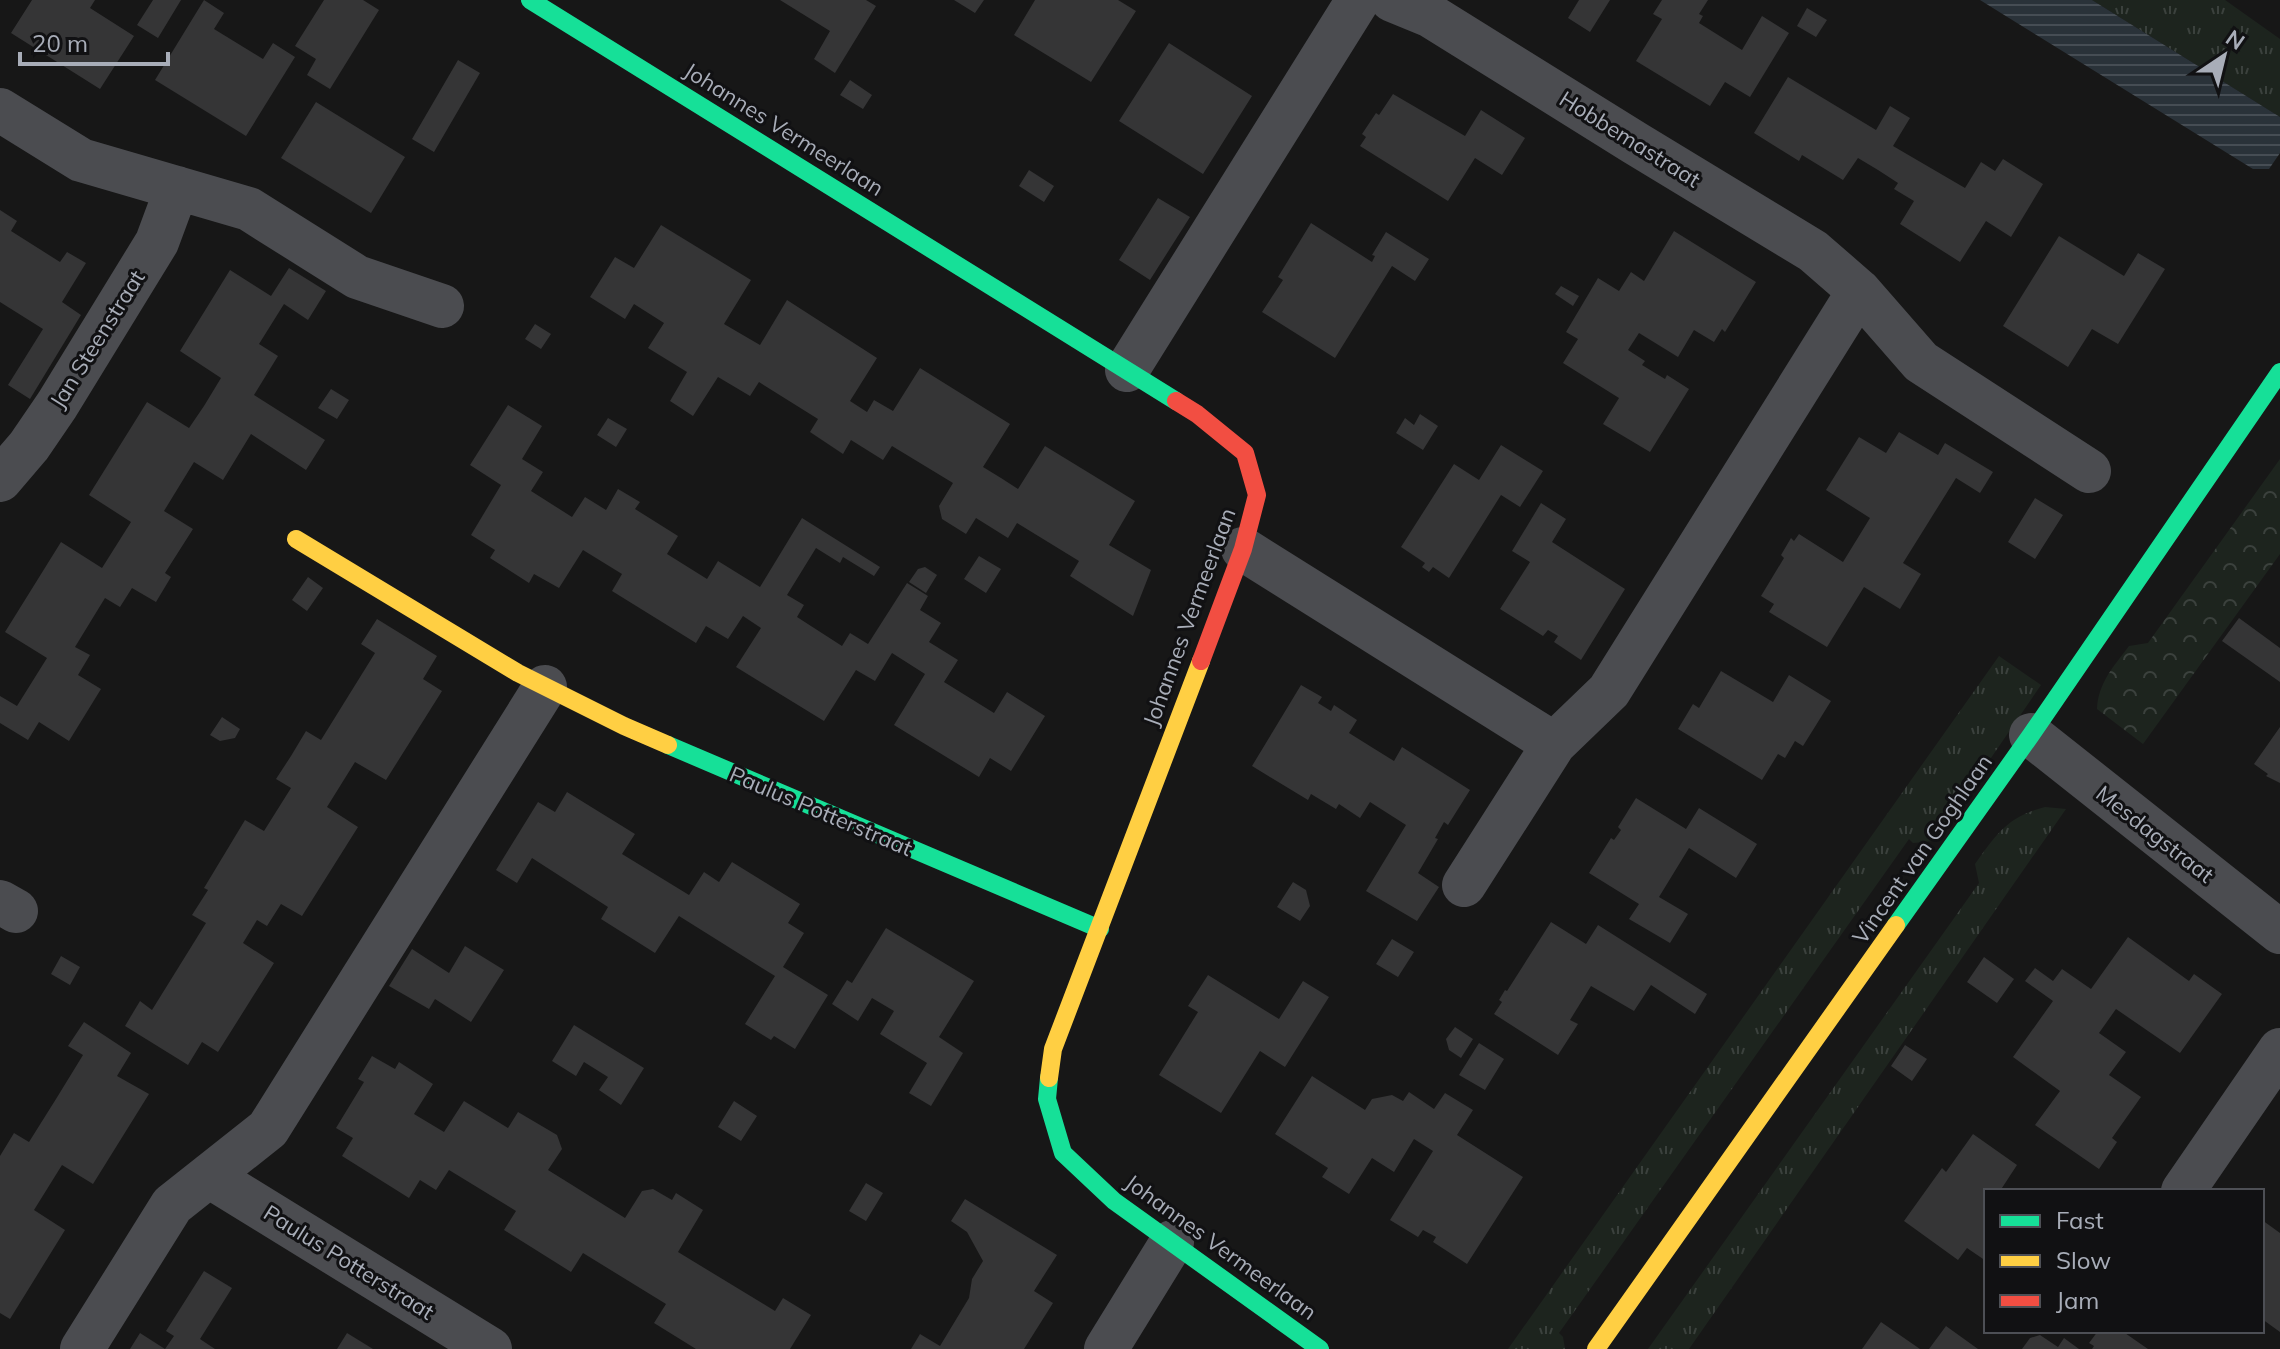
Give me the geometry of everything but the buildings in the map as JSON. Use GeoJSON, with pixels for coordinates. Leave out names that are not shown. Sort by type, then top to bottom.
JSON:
{"type":"FeatureCollection","features":[{"type":"Feature","properties":{"kind":"street","name":"Johannes Vermeerlaan"},"geometry":{"type":"LineString","coordinates":[[530,0],[1197,414],[1245,453],[1257,495],[1243,549],[1053,1049],[1047,1099],[1063,1153],[1114,1201],[1320,1349]]}},
{"type":"Feature","properties":{"kind":"street"},"geometry":{"type":"LineString","coordinates":[[1127,370],[1358,0]]}},
{"type":"Feature","properties":{"kind":"street","name":"Hobbemastraat"},"geometry":{"type":"LineString","coordinates":[[1392,0],[1431,16],[1813,251],[1859,291],[1921,362],[2089,471]]}},
{"type":"Feature","properties":{"kind":"street"},"geometry":{"type":"LineString","coordinates":[[0,110],[81,160],[249,209],[357,277],[442,306]]}},
{"type":"Feature","properties":{"kind":"street","name":"Jan Steenstraat"},"geometry":{"type":"LineString","coordinates":[[0,480],[29,446],[57,405],[157,242],[177,188]]}},
{"type":"Feature","properties":{"kind":"street"},"geometry":{"type":"LineString","coordinates":[[1464,885],[1554,744],[1609,691],[1859,291]]}},
{"type":"Feature","properties":{"kind":"street","name":"Vincent van Goghlaan"},"geometry":{"type":"LineString","coordinates":[[1596,1349],[2031,735],[2280,372]]}},
{"type":"Feature","properties":{"kind":"street","name":"Paulus Potterstraat"},"geometry":{"type":"LineString","coordinates":[[296,539],[504,665],[624,726],[1100,929]]}},
{"type":"Feature","properties":{"kind":"street"},"geometry":{"type":"LineString","coordinates":[[1243,549],[1554,744]]}},
{"type":"Feature","properties":{"kind":"street"},"geometry":{"type":"LineString","coordinates":[[82,1349],[172,1205],[268,1129],[545,687]]}},
{"type":"Feature","properties":{"kind":"street","name":"Mesdagstraat"},"geometry":{"type":"LineString","coordinates":[[2031,735],[2280,932]]}},
{"type":"Feature","properties":{"kind":"street"},"geometry":{"type":"LineString","coordinates":[[2184,1189],[2280,1050]]}},
{"type":"Feature","properties":{"kind":"street","name":"Paulus Potterstraat"},"geometry":{"type":"LineString","coordinates":[[209,1176],[490,1349]]}},
{"type":"Feature","properties":{"kind":"street"},"geometry":{"type":"LineString","coordinates":[[1106,1349],[1172,1242]]}},
{"type":"Feature","properties":{"kind":"green space"},"geometry":{"type":"Polygon","coordinates":[[[2092,0],[2225,0],[2280,39],[2280,117],[2092,0]]]}},
{"type":"Feature","properties":{"kind":"green space"},"geometry":{"type":"Polygon","coordinates":[[[2280,459],[2280,554],[2143,744],[2097,709],[2104,683],[2129,646],[2148,643],[2280,459]]]}},
{"type":"Feature","properties":{"kind":"green space"},"geometry":{"type":"Polygon","coordinates":[[[1999,656],[2041,685],[1934,841],[1913,843],[1909,839],[1559,1333],[1565,1349],[1508,1349],[1999,656]]]}},
{"type":"Feature","properties":{"kind":"green space"},"geometry":{"type":"Polygon","coordinates":[[[2045,807],[2066,809],[1689,1349],[1648,1349],[1979,883],[1975,864],[1983,853],[2012,822],[2045,807]]]}},
{"type":"Feature","properties":{"kind":"shaded area"},"geometry":{"type":"Polygon","coordinates":[[[1980,0],[2092,0],[2280,117],[2280,153],[2269,169],[2253,169],[1980,0]]]}},
{"type":"Feature","properties":{"kind":"traffic: fast"},"geometry":{"type":"LineString","coordinates":[[530,0],[1176,401]]}},
{"type":"Feature","properties":{"kind":"traffic: fast"},"geometry":{"type":"LineString","coordinates":[[1896,925],[2031,735],[2280,372]]}},
{"type":"Feature","properties":{"kind":"traffic: fast"},"geometry":{"type":"LineString","coordinates":[[668,745],[1100,929]]}},
{"type":"Feature","properties":{"kind":"traffic: fast"},"geometry":{"type":"LineString","coordinates":[[1049,1078],[1047,1099],[1063,1153],[1114,1201],[1320,1349]]}},
{"type":"Feature","properties":{"kind":"traffic: slow"},"geometry":{"type":"LineString","coordinates":[[296,539],[518,673],[668,745]]}},
{"type":"Feature","properties":{"kind":"traffic: slow"},"geometry":{"type":"LineString","coordinates":[[1049,1078],[1053,1049],[1201,661]]}},
{"type":"Feature","properties":{"kind":"traffic: slow"},"geometry":{"type":"LineString","coordinates":[[1596,1349],[1896,925]]}},
{"type":"Feature","properties":{"kind":"traffic: jam"},"geometry":{"type":"LineString","coordinates":[[1176,401],[1245,453],[1257,495],[1243,549],[1201,661]]}}]}
